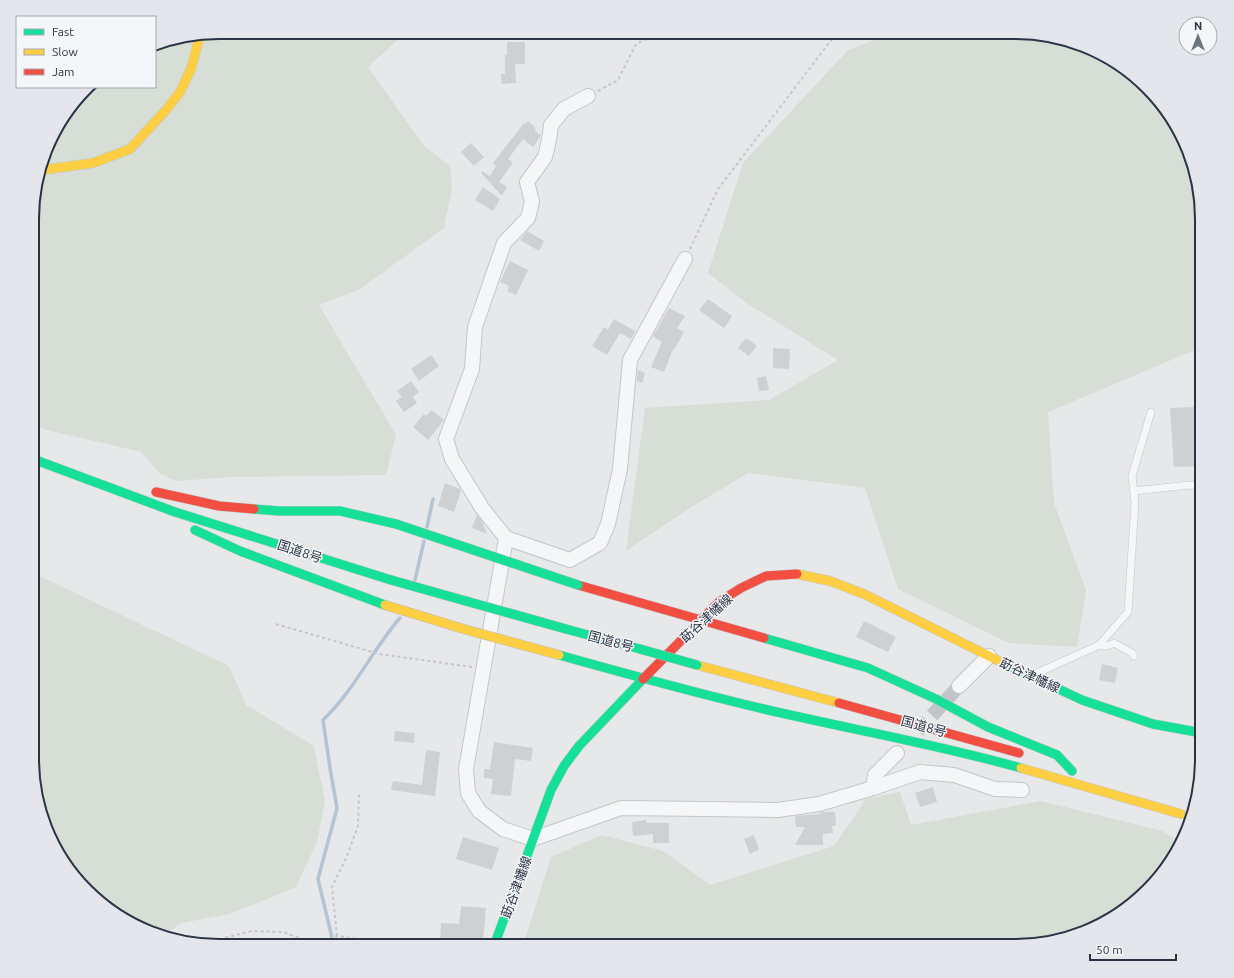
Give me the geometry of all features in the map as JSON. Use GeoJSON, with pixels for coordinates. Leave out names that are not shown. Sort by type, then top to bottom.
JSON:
{"type":"FeatureCollection","features":[{"type":"Feature","properties":{"kind":"main road"},"geometry":{"type":"LineString","coordinates":[[46,169],[92,163],[130,149],[166,110],[180,92],[191,69],[199,41]]}},
{"type":"Feature","properties":{"kind":"main road"},"geometry":{"type":"LineString","coordinates":[[39,455],[89,470]]}},
{"type":"Feature","properties":{"kind":"main road","name":"国道8号"},"geometry":{"type":"LineString","coordinates":[[39,461],[175,512],[391,580],[697,665],[942,730],[1031,757]]}},
{"type":"Feature","properties":{"kind":"main road"},"geometry":{"type":"LineString","coordinates":[[150,490],[165,495],[219,506],[279,511],[340,511],[396,524],[578,585],[868,668],[936,699],[988,726],[1057,755],[1076,773],[1054,765]]}},
{"type":"Feature","properties":{"kind":"main road"},"geometry":{"type":"LineString","coordinates":[[150,502],[174,521],[240,551],[385,605],[467,630],[643,680],[763,709],[899,738],[998,762],[1181,814]]}},
{"type":"Feature","properties":{"kind":"main road","name":"莇谷津幡線"},"geometry":{"type":"LineString","coordinates":[[497,939],[551,790],[564,766],[579,746],[719,602],[741,588],[766,576],[800,574],[830,581],[864,594],[1082,700],[1153,724],[1195,732]]}},
{"type":"Feature","properties":{"kind":"main road"},"geometry":{"type":"LineString","coordinates":[[1093,779],[1185,816]]}},
{"type":"Feature","properties":{"kind":"street"},"geometry":{"type":"LineString","coordinates":[[588,96],[564,109],[550,125],[546,157],[527,182],[532,202],[528,218],[504,243],[475,328],[472,369],[446,440],[452,459],[482,508],[506,538],[570,560],[600,543],[608,524],[620,469],[630,360],[685,259]]}},
{"type":"Feature","properties":{"kind":"street"},"geometry":{"type":"LineString","coordinates":[[506,538],[466,769],[468,793],[479,811],[503,829],[533,839],[621,808],[778,810],[819,804],[920,772],[954,775],[995,789],[1022,790]]}},
{"type":"Feature","properties":{"kind":"street"},"geometry":{"type":"LineString","coordinates":[[959,686],[989,656]]}},
{"type":"Feature","properties":{"kind":"street"},"geometry":{"type":"LineString","coordinates":[[873,788],[875,775],[897,753]]}},
{"type":"Feature","properties":{"kind":"lane"},"geometry":{"type":"LineString","coordinates":[[1031,676],[1099,645],[1128,612],[1135,502],[1132,476],[1151,412]]}},
{"type":"Feature","properties":{"kind":"lane"},"geometry":{"type":"LineString","coordinates":[[1134,491],[1195,485]]}},
{"type":"Feature","properties":{"kind":"lane"},"geometry":{"type":"LineString","coordinates":[[1099,645],[1107,646],[1114,643],[1132,653],[1134,656]]}},
{"type":"Feature","properties":{"kind":"path"},"geometry":{"type":"LineString","coordinates":[[588,96],[618,80],[636,44],[646,39]]}},
{"type":"Feature","properties":{"kind":"path"},"geometry":{"type":"LineString","coordinates":[[685,259],[718,189],[830,39]]}},
{"type":"Feature","properties":{"kind":"path"},"geometry":{"type":"LineString","coordinates":[[276,624],[379,654],[483,669]]}},
{"type":"Feature","properties":{"kind":"path"},"geometry":{"type":"LineString","coordinates":[[337,936],[332,887],[347,856],[358,826],[359,794]]}},
{"type":"Feature","properties":{"kind":"path"},"geometry":{"type":"LineString","coordinates":[[223,939],[252,931],[283,932],[301,939]]}},
{"type":"Feature","properties":{"kind":"path"},"geometry":{"type":"LineString","coordinates":[[328,939],[337,936],[358,939]]}},
{"type":"Feature","properties":{"kind":"shaded area"},"geometry":{"type":"Polygon","coordinates":[[[207,39],[398,39],[368,67],[423,145],[450,166],[452,188],[444,228],[360,289],[319,305],[396,435],[386,475],[232,477],[176,481],[159,473],[141,452],[39,427],[39,207],[42,184],[53,150],[63,129],[76,109],[96,88],[156,88],[156,51],[184,42],[207,39]]]}},
{"type":"Feature","properties":{"kind":"shaded area"},"geometry":{"type":"Polygon","coordinates":[[[877,39],[1027,39],[1062,45],[1095,58],[1125,76],[1158,109],[1171,129],[1181,150],[1192,184],[1195,207],[1195,350],[1048,412],[1054,503],[1086,590],[1077,647],[1009,643],[898,589],[865,488],[748,473],[688,509],[626,551],[645,408],[769,400],[838,360],[745,302],[708,273],[743,163],[848,50],[877,39]]]}},
{"type":"Feature","properties":{"kind":"shaded area"},"geometry":{"type":"Polygon","coordinates":[[[39,576],[229,666],[246,705],[314,746],[325,802],[317,842],[296,887],[230,914],[181,923],[169,932],[139,920],[109,902],[76,869],[63,849],[53,828],[42,794],[39,771],[39,576]]]}},
{"type":"Feature","properties":{"kind":"shaded area"},"geometry":{"type":"Polygon","coordinates":[[[900,792],[911,825],[1041,801],[1162,831],[1176,838],[1158,869],[1125,902],[1105,915],[1084,925],[1050,936],[1027,939],[525,939],[551,857],[602,835],[663,851],[710,885],[834,846],[866,799],[900,792]]]}},
{"type":"Feature","properties":{"kind":"building"},"geometry":{"type":"Polygon","coordinates":[[[507,42],[525,42],[525,64],[515,64],[516,83],[502,84],[501,74],[505,74],[507,42]]]}},
{"type":"Feature","properties":{"kind":"building"},"geometry":{"type":"Polygon","coordinates":[[[528,121],[536,128],[534,130],[541,136],[533,147],[523,139],[508,159],[513,163],[499,182],[507,187],[502,196],[481,173],[482,171],[490,176],[496,166],[493,163],[524,123],[526,124],[528,121]]]}},
{"type":"Feature","properties":{"kind":"building"},"geometry":{"type":"Polygon","coordinates":[[[471,143],[484,157],[474,166],[461,152],[471,143]]]}},
{"type":"Feature","properties":{"kind":"building"},"geometry":{"type":"Polygon","coordinates":[[[483,187],[500,199],[493,211],[475,200],[483,187]]]}},
{"type":"Feature","properties":{"kind":"building"},"geometry":{"type":"Polygon","coordinates":[[[527,231],[544,241],[539,251],[520,240],[527,231]]]}},
{"type":"Feature","properties":{"kind":"building"},"geometry":{"type":"Polygon","coordinates":[[[510,261],[528,270],[516,295],[507,291],[509,286],[500,282],[510,261]]]}},
{"type":"Feature","properties":{"kind":"building"},"geometry":{"type":"Polygon","coordinates":[[[708,299],[732,316],[724,328],[699,310],[708,299]]]}},
{"type":"Feature","properties":{"kind":"building"},"geometry":{"type":"Polygon","coordinates":[[[669,308],[685,316],[677,328],[684,332],[674,350],[673,349],[664,372],[651,367],[662,342],[653,336],[669,308]]]}},
{"type":"Feature","properties":{"kind":"building"},"geometry":{"type":"Polygon","coordinates":[[[614,319],[635,331],[631,339],[620,333],[607,355],[592,346],[604,327],[608,330],[614,319]]]}},
{"type":"Feature","properties":{"kind":"building"},"geometry":{"type":"Polygon","coordinates":[[[746,338],[757,346],[749,356],[738,348],[746,338]]]}},
{"type":"Feature","properties":{"kind":"building"},"geometry":{"type":"Polygon","coordinates":[[[773,348],[790,349],[789,369],[773,368],[773,348]]]}},
{"type":"Feature","properties":{"kind":"building"},"geometry":{"type":"Polygon","coordinates":[[[431,355],[439,366],[419,381],[411,369],[431,355]]]}},
{"type":"Feature","properties":{"kind":"building"},"geometry":{"type":"Polygon","coordinates":[[[638,370],[645,373],[642,383],[637,381],[638,370]]]}},
{"type":"Feature","properties":{"kind":"building"},"geometry":{"type":"Polygon","coordinates":[[[766,376],[769,390],[759,391],[757,378],[766,376]]]}},
{"type":"Feature","properties":{"kind":"building"},"geometry":{"type":"Polygon","coordinates":[[[411,381],[419,392],[413,397],[417,403],[404,412],[396,401],[402,397],[397,391],[411,381]]]}},
{"type":"Feature","properties":{"kind":"building"},"geometry":{"type":"Polygon","coordinates":[[[1195,407],[1195,466],[1174,467],[1170,408],[1195,407]]]}},
{"type":"Feature","properties":{"kind":"building"},"geometry":{"type":"Polygon","coordinates":[[[431,410],[444,420],[428,440],[413,427],[424,414],[426,416],[431,410]]]}},
{"type":"Feature","properties":{"kind":"building"},"geometry":{"type":"Polygon","coordinates":[[[445,483],[460,489],[461,491],[454,512],[438,506],[445,483]]]}},
{"type":"Feature","properties":{"kind":"building"},"geometry":{"type":"Polygon","coordinates":[[[477,515],[482,521],[487,534],[472,528],[477,515]]]}},
{"type":"Feature","properties":{"kind":"building"},"geometry":{"type":"Polygon","coordinates":[[[864,621],[896,637],[888,652],[856,637],[864,621]]]}},
{"type":"Feature","properties":{"kind":"building"},"geometry":{"type":"Polygon","coordinates":[[[1102,664],[1118,668],[1115,683],[1099,680],[1102,664]]]}},
{"type":"Feature","properties":{"kind":"building"},"geometry":{"type":"Polygon","coordinates":[[[395,731],[415,733],[414,743],[394,741],[395,731]]]}},
{"type":"Feature","properties":{"kind":"building"},"geometry":{"type":"Polygon","coordinates":[[[494,742],[533,748],[531,761],[515,759],[511,796],[491,794],[493,779],[484,778],[484,769],[490,769],[494,742]]]}},
{"type":"Feature","properties":{"kind":"building"},"geometry":{"type":"Polygon","coordinates":[[[426,750],[440,752],[435,796],[391,790],[393,781],[422,785],[426,750]]]}},
{"type":"Feature","properties":{"kind":"building"},"geometry":{"type":"Polygon","coordinates":[[[933,787],[937,802],[920,807],[915,793],[933,787]]]}},
{"type":"Feature","properties":{"kind":"building"},"geometry":{"type":"Polygon","coordinates":[[[821,812],[835,812],[836,825],[832,826],[833,833],[823,834],[823,845],[795,845],[805,827],[796,827],[795,816],[820,814],[821,812]]]}},
{"type":"Feature","properties":{"kind":"building"},"geometry":{"type":"Polygon","coordinates":[[[646,820],[647,823],[669,823],[669,843],[653,843],[653,834],[633,836],[632,822],[646,820]]]}},
{"type":"Feature","properties":{"kind":"building"},"geometry":{"type":"Polygon","coordinates":[[[754,835],[759,850],[750,854],[744,839],[754,835]]]}},
{"type":"Feature","properties":{"kind":"building"},"geometry":{"type":"Polygon","coordinates":[[[463,837],[499,848],[492,870],[456,859],[463,837]]]}},
{"type":"Feature","properties":{"kind":"building"},"geometry":{"type":"Polygon","coordinates":[[[461,906],[486,908],[483,939],[440,939],[441,923],[459,924],[461,906]]]}},
{"type":"Feature","properties":{"kind":"waterway"},"geometry":{"type":"LineString","coordinates":[[427,527],[433,499]]}},
{"type":"Feature","properties":{"kind":"waterway"},"geometry":{"type":"LineString","coordinates":[[415,580],[424,541]]}},
{"type":"Feature","properties":{"kind":"waterway"},"geometry":{"type":"LineString","coordinates":[[332,939],[318,879],[337,808],[323,720],[334,709],[354,683],[390,630],[400,618]]}},
{"type":"Feature","properties":{"kind":"tunnel"},"geometry":{"type":"LineString","coordinates":[[918,731],[959,686]]}},
{"type":"Feature","properties":{"kind":"traffic: fast"},"geometry":{"type":"LineString","coordinates":[[39,461],[175,512],[391,580]]}},
{"type":"Feature","properties":{"kind":"traffic: fast"},"geometry":{"type":"LineString","coordinates":[[254,509],[279,511],[340,511],[396,524]]}},
{"type":"Feature","properties":{"kind":"traffic: fast"},"geometry":{"type":"LineString","coordinates":[[396,524],[578,585]]}},
{"type":"Feature","properties":{"kind":"traffic: fast"},"geometry":{"type":"LineString","coordinates":[[195,530],[240,551],[385,605]]}},
{"type":"Feature","properties":{"kind":"traffic: fast"},"geometry":{"type":"LineString","coordinates":[[391,580],[566,629]]}},
{"type":"Feature","properties":{"kind":"traffic: fast"},"geometry":{"type":"LineString","coordinates":[[566,629],[640,649]]}},
{"type":"Feature","properties":{"kind":"traffic: fast"},"geometry":{"type":"LineString","coordinates":[[764,638],[868,668],[936,699],[988,727],[1057,755],[1072,771]]}},
{"type":"Feature","properties":{"kind":"traffic: fast"},"geometry":{"type":"LineString","coordinates":[[640,649],[697,665]]}},
{"type":"Feature","properties":{"kind":"traffic: fast"},"geometry":{"type":"LineString","coordinates":[[559,655],[738,703],[957,751],[1021,768]]}},
{"type":"Feature","properties":{"kind":"traffic: fast"},"geometry":{"type":"LineString","coordinates":[[1001,662],[1082,700],[1153,724],[1195,732]]}},
{"type":"Feature","properties":{"kind":"traffic: fast"},"geometry":{"type":"LineString","coordinates":[[497,939],[551,790],[564,766],[579,746],[643,679]]}},
{"type":"Feature","properties":{"kind":"traffic: slow"},"geometry":{"type":"LineString","coordinates":[[46,169],[93,163],[130,149],[166,110],[180,92],[191,69],[199,41]]}},
{"type":"Feature","properties":{"kind":"traffic: slow"},"geometry":{"type":"LineString","coordinates":[[797,574],[830,581],[864,594],[1001,662]]}},
{"type":"Feature","properties":{"kind":"traffic: slow"},"geometry":{"type":"LineString","coordinates":[[385,605],[467,630],[559,655]]}},
{"type":"Feature","properties":{"kind":"traffic: slow"},"geometry":{"type":"LineString","coordinates":[[697,665],[839,703]]}},
{"type":"Feature","properties":{"kind":"traffic: slow"},"geometry":{"type":"LineString","coordinates":[[1021,768],[1181,814]]}},
{"type":"Feature","properties":{"kind":"traffic: jam"},"geometry":{"type":"LineString","coordinates":[[156,492],[219,506],[254,509]]}},
{"type":"Feature","properties":{"kind":"traffic: jam"},"geometry":{"type":"LineString","coordinates":[[643,679],[719,602],[741,588],[766,576],[797,574]]}},
{"type":"Feature","properties":{"kind":"traffic: jam"},"geometry":{"type":"LineString","coordinates":[[578,585],[764,638]]}},
{"type":"Feature","properties":{"kind":"traffic: jam"},"geometry":{"type":"LineString","coordinates":[[839,703],[1019,753]]}}]}
